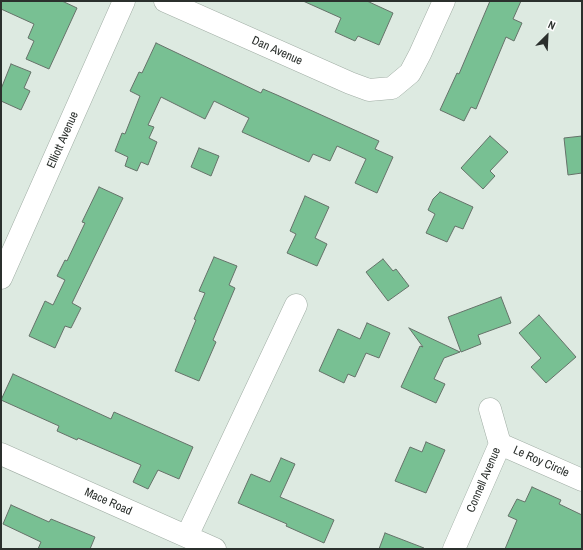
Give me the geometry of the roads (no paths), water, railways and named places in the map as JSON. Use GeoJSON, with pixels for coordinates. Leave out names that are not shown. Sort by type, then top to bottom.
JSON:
{"type":"FeatureCollection","features":[{"type":"Feature","properties":{"kind":"street","name":"Elliott Avenue"},"geometry":{"type":"LineString","coordinates":[[1,278],[124,1]]}},
{"type":"Feature","properties":{"kind":"street","name":"Dan Avenue"},"geometry":{"type":"LineString","coordinates":[[165,1],[369,90],[392,88],[410,73],[444,1]]}},
{"type":"Feature","properties":{"kind":"street"},"geometry":{"type":"LineString","coordinates":[[187,536],[296,305]]}},
{"type":"Feature","properties":{"kind":"street","name":"Connell Avenue"},"geometry":{"type":"LineString","coordinates":[[454,549],[500,444],[490,409]]}},
{"type":"Feature","properties":{"kind":"street","name":"Le Roy Circle"},"geometry":{"type":"LineString","coordinates":[[500,444],[582,480]]}},
{"type":"Feature","properties":{"kind":"street","name":"Mace Road"},"geometry":{"type":"LineString","coordinates":[[1,454],[215,549]]}}]}
